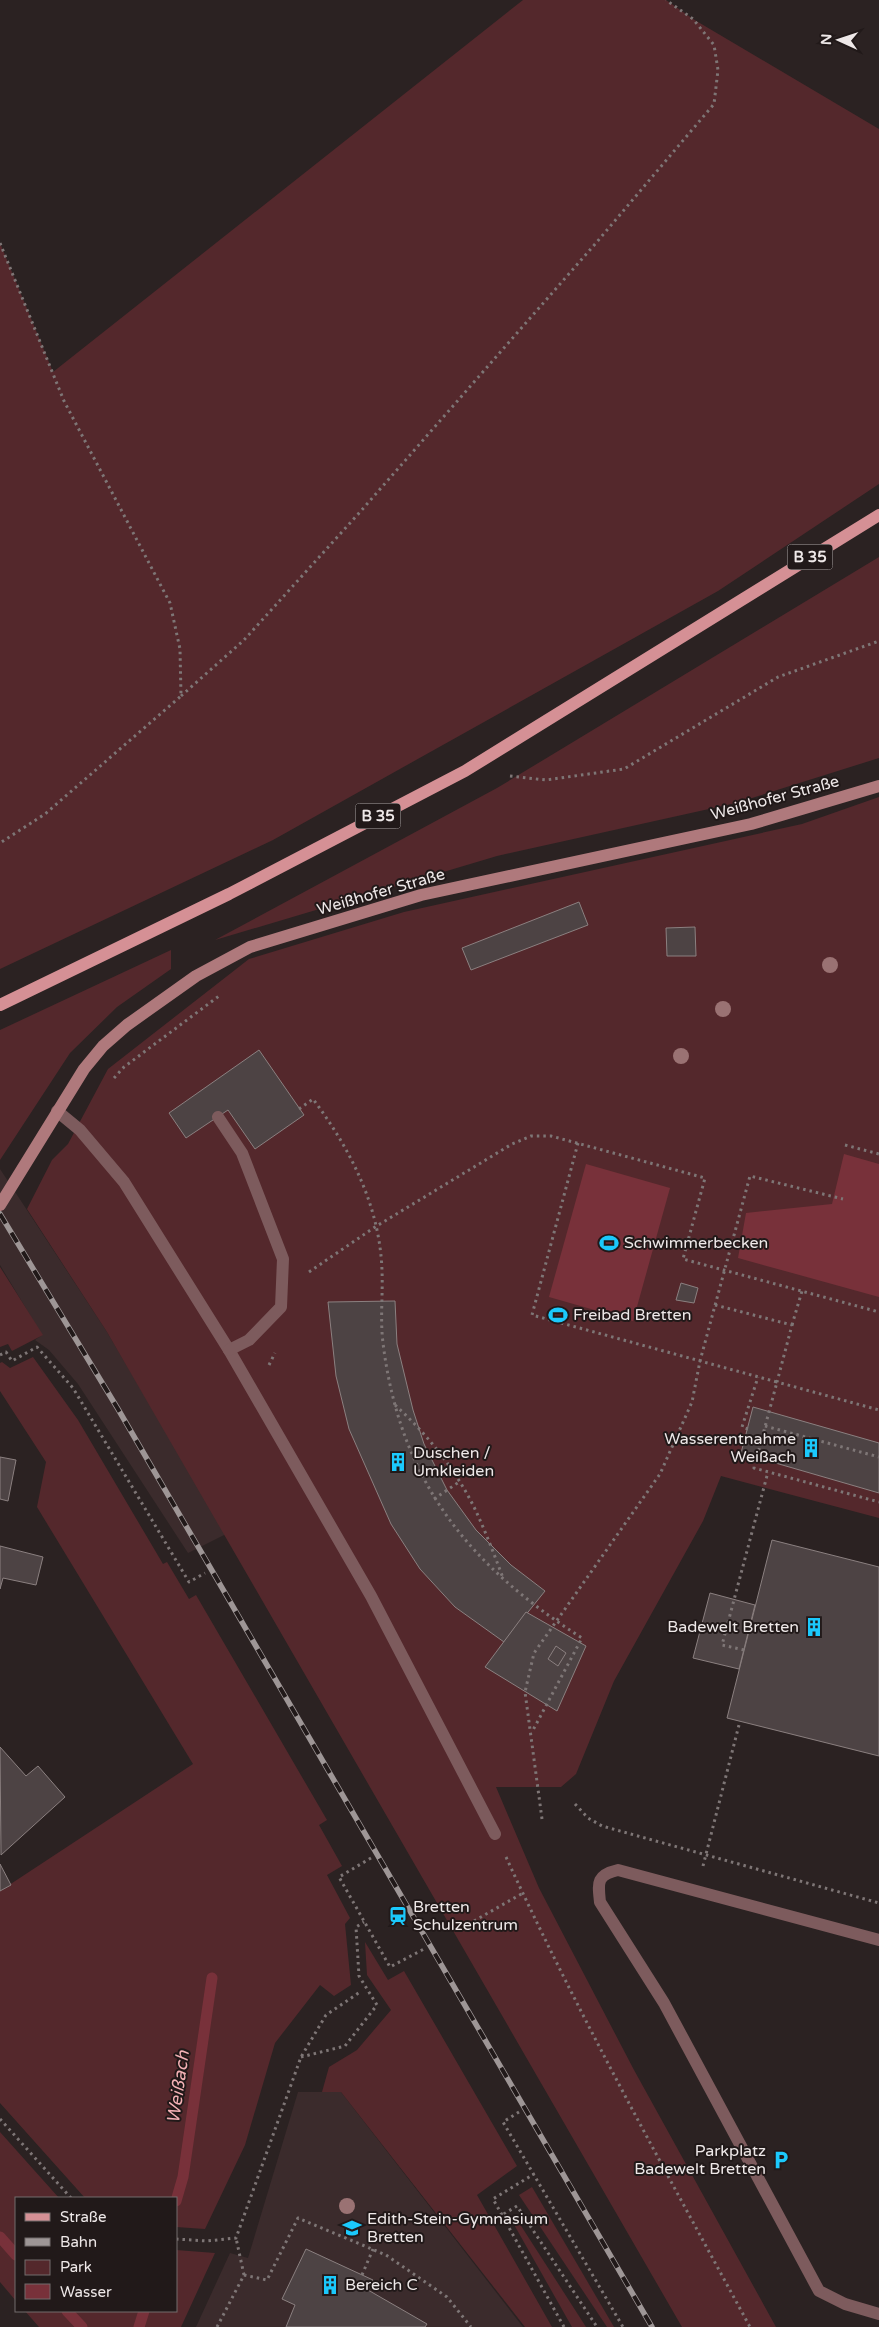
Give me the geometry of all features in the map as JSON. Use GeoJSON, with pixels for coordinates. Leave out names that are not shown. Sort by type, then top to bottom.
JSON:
{"type":"FeatureCollection","features":[{"type":"Feature","properties":{"kind":"main road","name":"B 35"},"geometry":{"type":"LineString","coordinates":[[0,1005],[229,894],[465,771],[879,515]]}},
{"type":"Feature","properties":{"kind":"main road","name":"Weißhofer Straße"},"geometry":{"type":"LineString","coordinates":[[0,1205],[84,1069],[109,1041],[196,976],[250,947],[422,895],[751,824],[879,786]]}},
{"type":"Feature","properties":{"kind":"lane"},"geometry":{"type":"LineString","coordinates":[[57,1111],[80,1130],[124,1182],[229,1350],[371,1596],[495,1834]]}},
{"type":"Feature","properties":{"kind":"lane"},"geometry":{"type":"LineString","coordinates":[[218,1117],[242,1153],[283,1259],[281,1307],[249,1340],[229,1350]]}},
{"type":"Feature","properties":{"kind":"lane"},"geometry":{"type":"LineString","coordinates":[[879,1940],[618,1870],[608,1872],[601,1877],[598,1886],[600,1902],[664,2003],[819,2291],[845,2304],[879,2314]]}},
{"type":"Feature","properties":{"kind":"path"},"geometry":{"type":"LineString","coordinates":[[0,843],[45,814],[244,640],[360,512],[590,250],[714,104],[718,70],[714,45],[693,19],[666,0]]}},
{"type":"Feature","properties":{"kind":"path"},"geometry":{"type":"LineString","coordinates":[[0,244],[64,401],[170,604],[180,649],[181,696]]}},
{"type":"Feature","properties":{"kind":"path"},"geometry":{"type":"LineString","coordinates":[[465,771],[546,780],[624,769],[778,677],[879,641]]}},
{"type":"Feature","properties":{"kind":"path"},"geometry":{"type":"LineString","coordinates":[[111,1081],[124,1067],[223,993]]}},
{"type":"Feature","properties":{"kind":"path"},"geometry":{"type":"LineString","coordinates":[[299,1109],[313,1099],[349,1153],[365,1188],[375,1227],[382,1270],[382,1340],[394,1404],[416,1465],[434,1499],[459,1532],[489,1566],[556,1621],[582,1638],[531,1732]]}},
{"type":"Feature","properties":{"kind":"path"},"geometry":{"type":"LineString","coordinates":[[304,1275],[375,1227],[512,1144],[531,1136],[551,1136],[705,1178],[683,1259],[879,1312]]}},
{"type":"Feature","properties":{"kind":"path"},"geometry":{"type":"LineString","coordinates":[[578,1143],[532,1316],[879,1410]]}},
{"type":"Feature","properties":{"kind":"path"},"geometry":{"type":"LineString","coordinates":[[845,1145],[879,1154]]}},
{"type":"Feature","properties":{"kind":"path"},"geometry":{"type":"LineString","coordinates":[[542,1819],[525,1692],[534,1654],[660,1474],[692,1402],[700,1361],[750,1176],[843,1199]]}},
{"type":"Feature","properties":{"kind":"path"},"geometry":{"type":"LineString","coordinates":[[802,1291],[754,1468],[879,1502]]}},
{"type":"Feature","properties":{"kind":"path"},"geometry":{"type":"LineString","coordinates":[[715,1304],[792,1325]]}},
{"type":"Feature","properties":{"kind":"path"},"geometry":{"type":"LineString","coordinates":[[0,1356],[6,1352],[12,1361],[37,1347],[74,1388],[189,1582],[205,1573]]}},
{"type":"Feature","properties":{"kind":"path"},"geometry":{"type":"LineString","coordinates":[[248,1384],[266,1370],[276,1350]]}},
{"type":"Feature","properties":{"kind":"path"},"geometry":{"type":"LineString","coordinates":[[748,1429],[742,1427],[758,1376]]}},
{"type":"Feature","properties":{"kind":"path"},"geometry":{"type":"LineString","coordinates":[[394,1404],[419,1426],[459,1482],[474,1508],[504,1578]]}},
{"type":"Feature","properties":{"kind":"path"},"geometry":{"type":"LineString","coordinates":[[765,1426],[879,1457]]}},
{"type":"Feature","properties":{"kind":"path"},"geometry":{"type":"LineString","coordinates":[[744,1650],[722,1645],[768,1472]]}},
{"type":"Feature","properties":{"kind":"path"},"geometry":{"type":"LineString","coordinates":[[434,1499],[459,1482]]}},
{"type":"Feature","properties":{"kind":"path"},"geometry":{"type":"LineString","coordinates":[[706,1855],[740,1721]]}},
{"type":"Feature","properties":{"kind":"path"},"geometry":{"type":"LineString","coordinates":[[575,1804],[588,1818],[602,1826],[879,1903]]}},
{"type":"Feature","properties":{"kind":"path"},"geometry":{"type":"LineString","coordinates":[[495,1834],[523,1894],[633,2113],[750,2327]]}},
{"type":"Feature","properties":{"kind":"path"},"geometry":{"type":"LineString","coordinates":[[371,1858],[339,1877],[390,1967],[424,1949]]}},
{"type":"Feature","properties":{"kind":"path"},"geometry":{"type":"LineString","coordinates":[[474,1921],[523,1894]]}},
{"type":"Feature","properties":{"kind":"path"},"geometry":{"type":"LineString","coordinates":[[301,2057],[345,2046],[377,2005],[359,1976],[356,1927],[364,1922]]}},
{"type":"Feature","properties":{"kind":"path"},"geometry":{"type":"LineString","coordinates":[[217,2327],[244,2275],[236,2238],[301,2057],[326,2015],[360,1992]]}},
{"type":"Feature","properties":{"kind":"path"},"geometry":{"type":"LineString","coordinates":[[519,2112],[503,2122],[623,2327]]}},
{"type":"Feature","properties":{"kind":"path"},"geometry":{"type":"LineString","coordinates":[[0,2119],[70,2197]]}},
{"type":"Feature","properties":{"kind":"path"},"geometry":{"type":"LineString","coordinates":[[534,2174],[493,2199],[564,2327]]}},
{"type":"Feature","properties":{"kind":"path"},"geometry":{"type":"LineString","coordinates":[[502,2215],[517,2206],[596,2327]]}},
{"type":"Feature","properties":{"kind":"path"},"geometry":{"type":"LineString","coordinates":[[244,2275],[267,2280],[298,2218],[386,2254],[447,2297],[470,2327]]}},
{"type":"Feature","properties":{"kind":"path"},"geometry":{"type":"LineString","coordinates":[[178,2239],[207,2241],[236,2238]]}},
{"type":"Feature","properties":{"kind":"path"},"geometry":{"type":"LineString","coordinates":[[362,2275],[373,2249]]}},
{"type":"Feature","properties":{"kind":"shaded area"},"geometry":{"type":"Polygon","coordinates":[[[0,1169],[107,1332],[226,1534],[188,1553],[78,1384],[49,1350],[35,1340],[42,1335],[0,1265],[0,1169]]]}},
{"type":"Feature","properties":{"kind":"shaded area","name":"Edith-Stein-Gymnasium Bretten"},"geometry":{"type":"Polygon","coordinates":[[[298,2092],[341,2092],[523,2327],[196,2327],[230,2253],[248,2258],[298,2092]]]}},
{"type":"Feature","properties":{"kind":"green space"},"geometry":{"type":"Polygon","coordinates":[[[523,0],[666,0],[693,19],[879,129],[879,484],[718,591],[273,840],[0,969],[0,243],[53,372],[523,0]]]}},
{"type":"Feature","properties":{"kind":"green space"},"geometry":{"type":"Polygon","coordinates":[[[879,557],[879,758],[736,803],[497,856],[215,940],[497,788],[879,557]]]}},
{"type":"Feature","properties":{"kind":"green space","name":"Freibad Bretten"},"geometry":{"type":"Polygon","coordinates":[[[879,797],[879,1518],[721,1476],[703,1521],[614,1681],[576,1774],[561,1787],[496,1787],[539,1888],[634,2070],[776,2327],[682,2327],[107,1332],[27,1209],[52,1160],[68,1144],[108,1069],[249,959],[404,912],[802,824],[879,797]]]}},
{"type":"Feature","properties":{"kind":"green space"},"geometry":{"type":"Polygon","coordinates":[[[171,950],[171,969],[117,1007],[70,1053],[0,1160],[0,1030],[171,950]]]}},
{"type":"Feature","properties":{"kind":"green space"},"geometry":{"type":"Polygon","coordinates":[[[0,1267],[43,1335],[12,1351],[8,1344],[0,1347],[0,1267]]]}},
{"type":"Feature","properties":{"kind":"green space"},"geometry":{"type":"Polygon","coordinates":[[[33,1357],[78,1420],[163,1564],[167,1562],[189,1599],[196,1595],[327,1820],[319,1825],[342,1866],[327,1875],[350,1918],[345,1924],[351,1985],[334,1996],[320,1985],[275,2043],[245,2145],[205,2229],[178,2227],[178,2197],[84,2197],[0,2103],[0,1891],[193,1764],[37,1507],[46,1462],[0,1391],[0,1363],[2,1362],[10,1368],[33,1357]]]}},
{"type":"Feature","properties":{"kind":"green space"},"geometry":{"type":"Polygon","coordinates":[[[365,1942],[388,1980],[404,1971],[517,2166],[477,2195],[552,2327],[525,2327],[341,2092],[322,2092],[329,2067],[357,2050],[391,2010],[367,1975],[365,1942]]]}},
{"type":"Feature","properties":{"kind":"green space"},"geometry":{"type":"Polygon","coordinates":[[[0,2132],[58,2197],[15,2197],[15,2300],[0,2282],[0,2132]]]}},
{"type":"Feature","properties":{"kind":"green space"},"geometry":{"type":"Polygon","coordinates":[[[532,2187],[614,2327],[607,2327],[519,2195],[532,2187]]]}},
{"type":"Feature","properties":{"kind":"green space"},"geometry":{"type":"Polygon","coordinates":[[[516,2218],[586,2327],[572,2327],[512,2221],[516,2218]]]}},
{"type":"Feature","properties":{"kind":"green space"},"geometry":{"type":"Polygon","coordinates":[[[178,2250],[215,2253],[181,2327],[39,2327],[26,2312],[178,2312],[178,2250]]]}},
{"type":"Feature","properties":{"kind":"water"},"geometry":{"type":"Polygon","coordinates":[[[844,1154],[879,1164],[879,1297],[738,1258],[746,1213],[832,1204],[844,1154]]]}},
{"type":"Feature","properties":{"kind":"water","name":"Schwimmerbecken"},"geometry":{"type":"Polygon","coordinates":[[[586,1164],[670,1188],[633,1321],[549,1297],[586,1164]]]}},
{"type":"Feature","properties":{"kind":"building"},"geometry":{"type":"Polygon","coordinates":[[[579,902],[588,925],[471,970],[462,948],[579,902]]]}},
{"type":"Feature","properties":{"kind":"building"},"geometry":{"type":"Polygon","coordinates":[[[695,927],[696,956],[667,956],[666,928],[695,927]]]}},
{"type":"Feature","properties":{"kind":"building"},"geometry":{"type":"Polygon","coordinates":[[[259,1050],[304,1115],[255,1149],[228,1110],[186,1138],[169,1113],[259,1050]]]}},
{"type":"Feature","properties":{"kind":"building"},"geometry":{"type":"Polygon","coordinates":[[[681,1283],[698,1288],[694,1303],[676,1300],[681,1283]]]}},
{"type":"Feature","properties":{"kind":"building","name":"Duschen / Umkleiden"},"geometry":{"type":"Polygon","coordinates":[[[395,1301],[397,1344],[413,1410],[424,1444],[447,1490],[476,1530],[511,1565],[545,1591],[504,1642],[455,1607],[420,1569],[391,1524],[349,1429],[336,1376],[328,1302],[395,1301]]]}},
{"type":"Feature","properties":{"kind":"building","name":"Wasserentnahme Weißach"},"geometry":{"type":"Polygon","coordinates":[[[753,1407],[879,1443],[879,1493],[741,1453],[753,1407]]]}},
{"type":"Feature","properties":{"kind":"building"},"geometry":{"type":"Polygon","coordinates":[[[0,1457],[16,1460],[8,1501],[0,1499],[0,1457]]]}},
{"type":"Feature","properties":{"kind":"building","name":"Badewelt Bretten"},"geometry":{"type":"Polygon","coordinates":[[[772,1540],[879,1567],[879,1756],[727,1718],[772,1540]]]}},
{"type":"Feature","properties":{"kind":"building"},"geometry":{"type":"Polygon","coordinates":[[[0,1546],[43,1557],[36,1585],[3,1578],[0,1589],[0,1546]]]}},
{"type":"Feature","properties":{"kind":"building"},"geometry":{"type":"Polygon","coordinates":[[[710,1593],[755,1605],[739,1669],[693,1658],[710,1593]]]}},
{"type":"Feature","properties":{"kind":"building"},"geometry":{"type":"Polygon","coordinates":[[[526,1612],[586,1646],[557,1711],[485,1667],[526,1612]]]}},
{"type":"Feature","properties":{"kind":"building"},"geometry":{"type":"Polygon","coordinates":[[[556,1646],[566,1653],[558,1666],[548,1659],[556,1646]]]}},
{"type":"Feature","properties":{"kind":"building"},"geometry":{"type":"Polygon","coordinates":[[[0,1747],[26,1776],[38,1766],[65,1797],[1,1855],[0,1747]]]}},
{"type":"Feature","properties":{"kind":"building"},"geometry":{"type":"Polygon","coordinates":[[[0,1864],[11,1885],[0,1891],[0,1864]]]}},
{"type":"Feature","properties":{"kind":"building","name":"Bereich C"},"geometry":{"type":"Polygon","coordinates":[[[306,2249],[373,2280],[368,2290],[427,2324],[425,2327],[286,2327],[295,2305],[282,2299],[306,2249]]]}},
{"type":"Feature","properties":{"kind":"waterway","name":"Weißach"},"geometry":{"type":"LineString","coordinates":[[177,2197],[183,2177],[212,1978]]}},
{"type":"Feature","properties":{"kind":"waterway"},"geometry":{"type":"LineString","coordinates":[[0,2237],[15,2254]]}},
{"type":"Feature","properties":{"kind":"waterway"},"geometry":{"type":"LineString","coordinates":[[68,2312],[82,2327]]}},
{"type":"Feature","properties":{"kind":"waterway","name":"Weißach"},"geometry":{"type":"LineString","coordinates":[[139,2327],[144,2312]]}},
{"type":"Feature","properties":{"kind":"railway"},"geometry":{"type":"LineString","coordinates":[[0,1214],[118,1409],[652,2327]]}},
{"type":"Feature","properties":{"kind":"place","name":"Schwimmerbecken"},"geometry":{"type":"Point","coordinates":[609,1243]}},
{"type":"Feature","properties":{"kind":"place","name":"Freibad Bretten"},"geometry":{"type":"Point","coordinates":[558,1315]}},
{"type":"Feature","properties":{"kind":"place","name":"Wasserentnahme Weißach"},"geometry":{"type":"Point","coordinates":[811,1448]}},
{"type":"Feature","properties":{"kind":"place","name":"Duschen / Umkleiden"},"geometry":{"type":"Point","coordinates":[398,1462]}},
{"type":"Feature","properties":{"kind":"place","name":"Badewelt Bretten"},"geometry":{"type":"Point","coordinates":[814,1627]}},
{"type":"Feature","properties":{"kind":"place","name":"Bretten Schulzentrum"},"geometry":{"type":"Point","coordinates":[398,1916]}},
{"type":"Feature","properties":{"kind":"place","name":"Parkplatz Badewelt Bretten"},"geometry":{"type":"Point","coordinates":[781,2160]}},
{"type":"Feature","properties":{"kind":"place","name":"Edith-Stein-Gymnasium Bretten"},"geometry":{"type":"Point","coordinates":[352,2228]}},
{"type":"Feature","properties":{"kind":"place","name":"Bereich C"},"geometry":{"type":"Point","coordinates":[330,2285]}}]}
